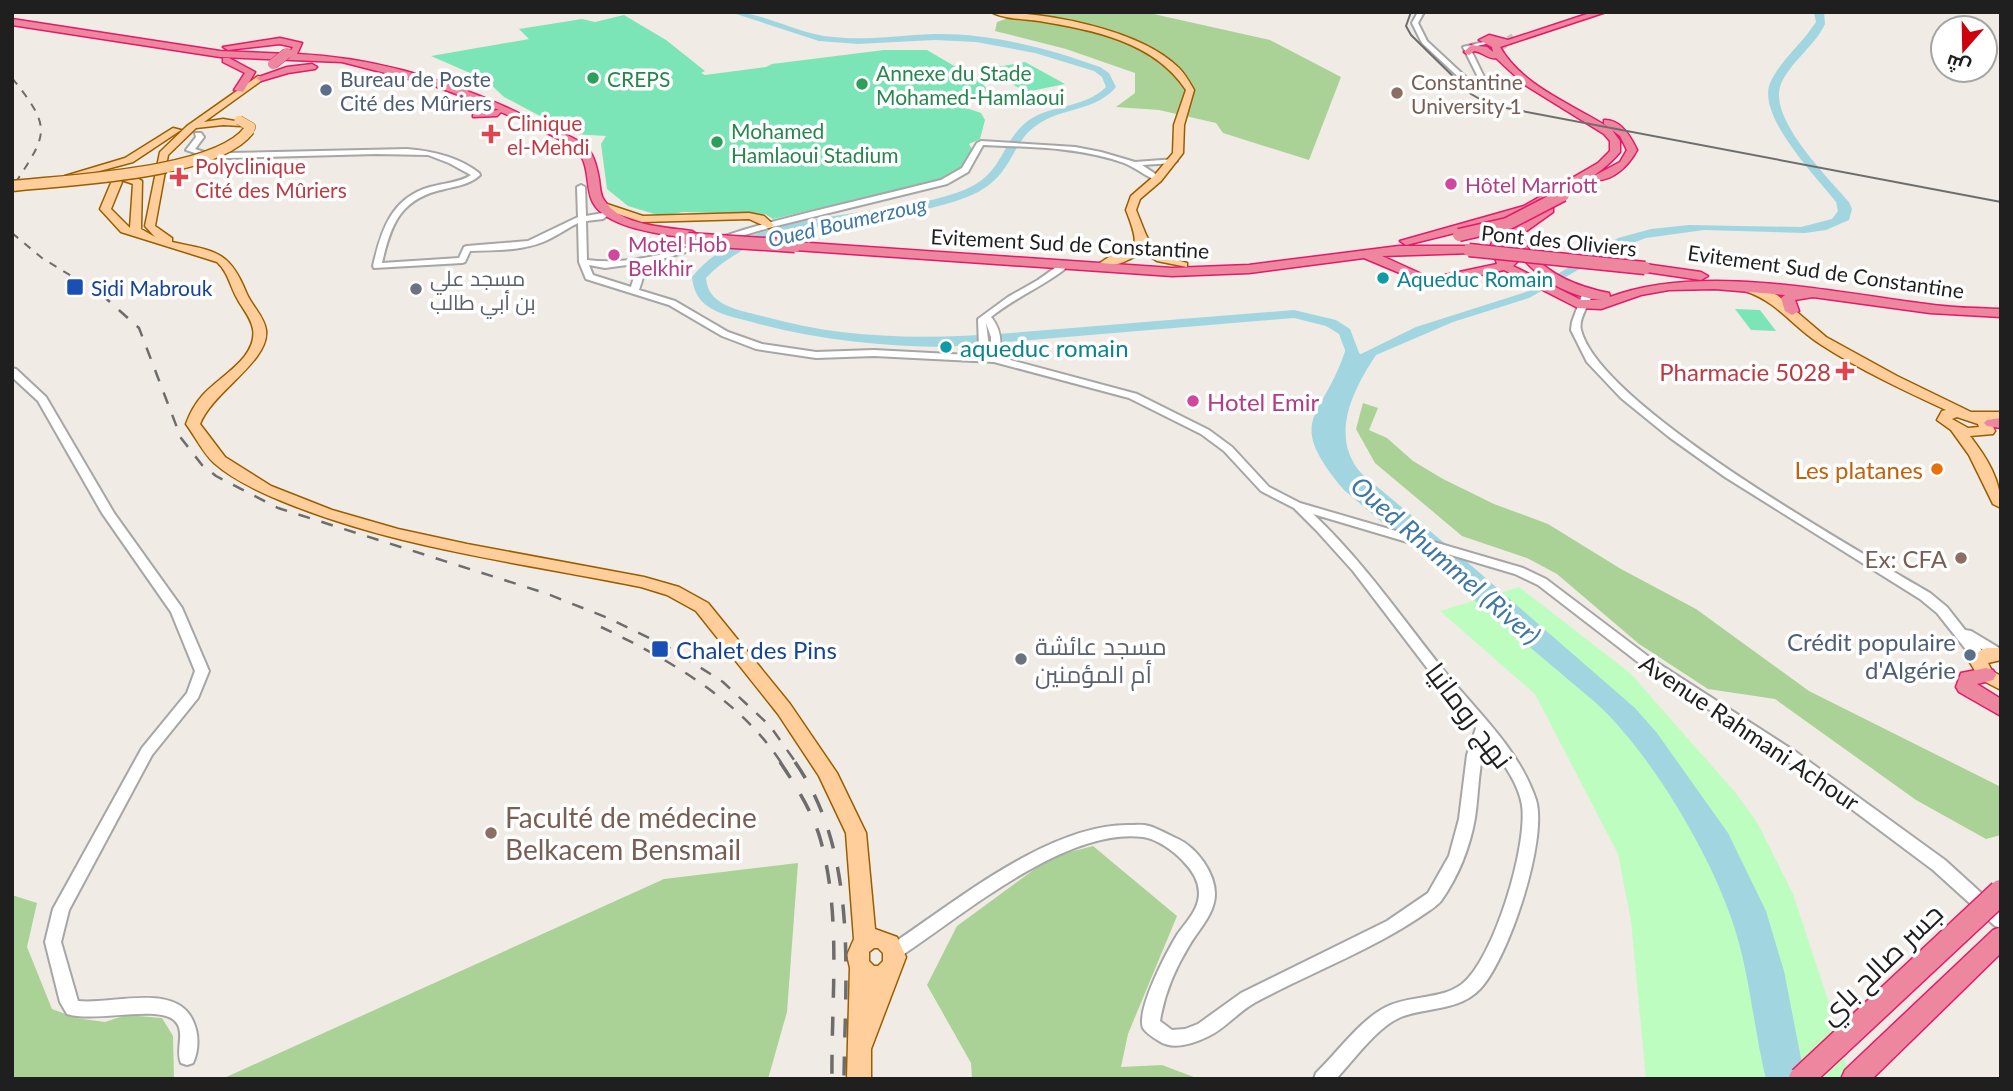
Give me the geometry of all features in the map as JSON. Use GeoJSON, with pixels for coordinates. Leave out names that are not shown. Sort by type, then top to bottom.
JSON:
{"type":"FeatureCollection","features":[{"type":"Feature","properties":{"kind":"highway"},"geometry":{"type":"LineString","coordinates":[[1497,43],[1602,12]]}},
{"type":"Feature","properties":{"kind":"highway"},"geometry":{"type":"LineString","coordinates":[[1469,52],[1473,47],[1482,48],[1590,14]]}},
{"type":"Feature","properties":{"kind":"highway"},"geometry":{"type":"LineString","coordinates":[[1497,43],[1590,14]]}},
{"type":"Feature","properties":{"kind":"highway"},"geometry":{"type":"LineString","coordinates":[[12,24],[275,62],[328,58],[370,64],[479,99],[581,148],[590,163],[593,189],[602,211]]}},
{"type":"Feature","properties":{"kind":"highway"},"geometry":{"type":"LineString","coordinates":[[12,24],[209,55],[330,60],[360,65],[436,87],[509,114],[561,143],[575,154],[579,161],[585,200],[643,232],[796,244]]}},
{"type":"Feature","properties":{"kind":"highway"},"geometry":{"type":"LineString","coordinates":[[189,50],[281,40],[297,43],[299,47],[239,90]]}},
{"type":"Feature","properties":{"kind":"highway"},"geometry":{"type":"LineString","coordinates":[[275,62],[249,50],[265,43],[284,42],[292,46],[290,53]]}},
{"type":"Feature","properties":{"kind":"highway"},"geometry":{"type":"LineString","coordinates":[[1389,244],[1508,216],[1548,198],[1609,159],[1616,149],[1615,141],[1599,126],[1517,73],[1501,59],[1497,43]]}},
{"type":"Feature","properties":{"kind":"highway"},"geometry":{"type":"LineString","coordinates":[[1470,248],[1455,238],[1507,224],[1629,159],[1630,141],[1617,128],[1511,61],[1497,43]]}},
{"type":"Feature","properties":{"kind":"highway"},"geometry":{"type":"LineString","coordinates":[[209,55],[248,69],[249,77],[239,90]]}},
{"type":"Feature","properties":{"kind":"highway"},"geometry":{"type":"LineString","coordinates":[[261,78],[275,62]]}},
{"type":"Feature","properties":{"kind":"highway"},"geometry":{"type":"LineString","coordinates":[[261,78],[309,67],[343,70],[409,85],[492,112],[509,114]]}},
{"type":"Feature","properties":{"kind":"highway"},"geometry":{"type":"LineString","coordinates":[[1510,255],[1515,235],[1522,226],[1587,183]]}},
{"type":"Feature","properties":{"kind":"highway"},"geometry":{"type":"LineString","coordinates":[[1508,216],[1510,255],[1518,275],[1566,300],[1612,294],[1653,271],[1703,282],[1812,293]]}},
{"type":"Feature","properties":{"kind":"highway","name":"Evitement Sud de Constantine"},"geometry":{"type":"LineString","coordinates":[[796,244],[1107,263],[1183,265],[1232,264],[1389,244],[1470,248]]}},
{"type":"Feature","properties":{"kind":"highway","name":"Evitement Sud de Constantine"},"geometry":{"type":"LineString","coordinates":[[796,244],[1062,267],[1193,272],[1420,248],[1470,248]]}},
{"type":"Feature","properties":{"kind":"highway"},"geometry":{"type":"LineString","coordinates":[[1420,248],[1402,254],[1398,259],[1414,272],[1429,277],[1510,255],[1539,267],[1601,305],[1638,290],[1661,286],[1749,288]]}},
{"type":"Feature","properties":{"kind":"highway","name":"Pont des Oliviers"},"geometry":{"type":"LineString","coordinates":[[1470,248],[1653,271]]}},
{"type":"Feature","properties":{"kind":"highway"},"geometry":{"type":"LineString","coordinates":[[1346,256],[1384,260],[1419,278],[1430,280],[1510,255]]}},
{"type":"Feature","properties":{"kind":"highway","name":"Evitement Sud de Constantine"},"geometry":{"type":"LineString","coordinates":[[1653,271],[1930,309],[2001,313]]}},
{"type":"Feature","properties":{"kind":"highway","name":"Evitement Sud de Constantine"},"geometry":{"type":"LineString","coordinates":[[1653,271],[1898,301],[2001,306]]}},
{"type":"Feature","properties":{"kind":"highway"},"geometry":{"type":"LineString","coordinates":[[1792,311],[1788,298],[1812,293]]}},
{"type":"Feature","properties":{"kind":"highway"},"geometry":{"type":"LineString","coordinates":[[1989,672],[1968,678],[1966,687],[2001,709]]}},
{"type":"Feature","properties":{"kind":"highway","name":"جسر صالح باي"},"geometry":{"type":"LineString","coordinates":[[1801,1079],[2001,892]]}},
{"type":"Feature","properties":{"kind":"highway"},"geometry":{"type":"LineString","coordinates":[[1854,1079],[2001,937]]}},
{"type":"Feature","properties":{"kind":"main road"},"geometry":{"type":"LineString","coordinates":[[995,12],[1101,33],[1140,47],[1175,68],[1190,90],[1179,125],[1178,153],[1157,179],[1135,198],[1132,205],[1140,236],[1139,247],[1132,254],[1107,263]]}},
{"type":"Feature","properties":{"kind":"main road"},"geometry":{"type":"LineString","coordinates":[[261,78],[165,143],[152,160],[145,188],[140,225],[147,235],[209,254],[229,267],[260,331],[258,347],[247,362],[206,396],[195,411],[193,424],[207,449],[240,478],[288,501],[340,518],[394,532],[644,582],[673,591],[702,607],[784,709],[821,764],[856,833],[865,943],[856,956],[860,969],[859,1079]]}},
{"type":"Feature","properties":{"kind":"main road"},"geometry":{"type":"LineString","coordinates":[[194,132],[239,90]]}},
{"type":"Feature","properties":{"kind":"main road"},"geometry":{"type":"LineString","coordinates":[[12,186],[198,160],[242,141],[251,127],[227,114],[227,101]]}},
{"type":"Feature","properties":{"kind":"main road"},"geometry":{"type":"LineString","coordinates":[[71,176],[129,160],[178,134],[227,101]]}},
{"type":"Feature","properties":{"kind":"main road"},"geometry":{"type":"LineString","coordinates":[[180,245],[153,232],[150,217],[163,154],[178,134],[194,132],[212,123],[238,122]]}},
{"type":"Feature","properties":{"kind":"main road"},"geometry":{"type":"LineString","coordinates":[[12,186],[195,158],[233,142],[242,132],[238,122]]}},
{"type":"Feature","properties":{"kind":"main road"},"geometry":{"type":"LineString","coordinates":[[12,186],[124,175],[136,179],[134,227],[141,236]]}},
{"type":"Feature","properties":{"kind":"main road"},"geometry":{"type":"LineString","coordinates":[[108,176],[117,182],[105,209],[125,230],[180,245]]}},
{"type":"Feature","properties":{"kind":"main road"},"geometry":{"type":"LineString","coordinates":[[602,211],[655,220],[749,216],[760,218],[769,225]]}},
{"type":"Feature","properties":{"kind":"main road"},"geometry":{"type":"LineString","coordinates":[[680,217],[671,225],[689,236]]}},
{"type":"Feature","properties":{"kind":"main road"},"geometry":{"type":"LineString","coordinates":[[1140,236],[1153,255],[1183,265]]}},
{"type":"Feature","properties":{"kind":"main road"},"geometry":{"type":"LineString","coordinates":[[1749,288],[1773,297],[1821,339],[1914,389],[1968,415],[1993,423]]}},
{"type":"Feature","properties":{"kind":"main road"},"geometry":{"type":"LineString","coordinates":[[1914,389],[1944,416],[1947,423],[1958,430],[1976,454],[2001,504]]}},
{"type":"Feature","properties":{"kind":"main road"},"geometry":{"type":"LineString","coordinates":[[1944,416],[1951,413],[1968,415]]}},
{"type":"Feature","properties":{"kind":"main road"},"geometry":{"type":"LineString","coordinates":[[1958,430],[1993,423]]}},
{"type":"Feature","properties":{"kind":"main road"},"geometry":{"type":"LineString","coordinates":[[1976,454],[1993,423]]}},
{"type":"Feature","properties":{"kind":"main road"},"geometry":{"type":"LineString","coordinates":[[1989,672],[1987,654],[2000,654]]}},
{"type":"Feature","properties":{"kind":"main road"},"geometry":{"type":"LineString","coordinates":[[859,1049],[894,958],[886,941],[865,943]]}},
{"type":"Feature","properties":{"kind":"main road"},"geometry":{"type":"LineString","coordinates":[[860,969],[877,974],[894,958]]}},
{"type":"Feature","properties":{"kind":"street"},"geometry":{"type":"LineString","coordinates":[[1421,12],[1415,26],[1424,42],[1468,83],[1478,85],[1482,79],[1468,45],[1497,43]]}},
{"type":"Feature","properties":{"kind":"street"},"geometry":{"type":"LineString","coordinates":[[194,132],[200,137],[190,150],[195,154],[218,157],[352,151],[427,153],[473,172],[476,176],[471,179],[419,193],[400,204],[394,212],[377,266],[462,260],[467,249],[537,241],[582,217],[602,211]]}},
{"type":"Feature","properties":{"kind":"street"},"geometry":{"type":"LineString","coordinates":[[583,262],[605,265],[652,259],[769,225],[944,181],[965,170],[981,142],[1098,154],[1136,163],[1173,161]]}},
{"type":"Feature","properties":{"kind":"street"},"geometry":{"type":"LineString","coordinates":[[1136,163],[1157,179]]}},
{"type":"Feature","properties":{"kind":"street"},"geometry":{"type":"LineString","coordinates":[[581,187],[583,262],[586,273],[594,281],[672,303],[734,339],[782,351],[995,354]]}},
{"type":"Feature","properties":{"kind":"street"},"geometry":{"type":"LineString","coordinates":[[634,291],[642,267],[652,259]]}},
{"type":"Feature","properties":{"kind":"street"},"geometry":{"type":"LineString","coordinates":[[995,354],[984,348],[980,327],[986,317],[997,305],[1048,278],[1062,267]]}},
{"type":"Feature","properties":{"kind":"street"},"geometry":{"type":"LineString","coordinates":[[1584,297],[1575,325],[1576,333],[1596,369],[1614,387],[1707,458],[1925,596],[1955,625],[1989,672]]}},
{"type":"Feature","properties":{"kind":"street"},"geometry":{"type":"LineString","coordinates":[[986,317],[993,327],[995,354]]}},
{"type":"Feature","properties":{"kind":"street","name":"Avenue Rahmani Achour"},"geometry":{"type":"LineString","coordinates":[[995,354],[1156,405],[1219,442],[1265,489],[1296,505],[1519,571],[1542,582],[1648,663],[1791,756],[1939,864],[2001,922]]}},
{"type":"Feature","properties":{"kind":"street"},"geometry":{"type":"LineString","coordinates":[[12,371],[42,398],[108,513],[177,611],[202,671],[199,685],[147,752],[122,794],[61,908],[53,942],[69,1002],[73,1007],[96,1011],[136,1003],[175,1011],[188,1026],[191,1041],[187,1057]]}},
{"type":"Feature","properties":{"kind":"street","name":"نهج رومانيا"},"geometry":{"type":"LineString","coordinates":[[1296,505],[1349,558],[1443,678],[1484,725],[1525,792],[1532,828],[1527,862],[1491,956],[1478,980],[1469,989],[1454,997],[1392,1013],[1323,1079]]}},
{"type":"Feature","properties":{"kind":"street"},"geometry":{"type":"LineString","coordinates":[[1955,625],[2000,654]]}},
{"type":"Feature","properties":{"kind":"street"},"geometry":{"type":"LineString","coordinates":[[894,958],[1034,858],[1112,831],[1135,830],[1157,834],[1174,843],[1194,861],[1203,877],[1207,895],[1204,908],[1181,945],[1156,998],[1151,1025],[1159,1034],[1169,1038],[1195,1034],[1247,998],[1393,926],[1434,898],[1457,857],[1467,819],[1474,755],[1484,725]]}},
{"type":"Feature","properties":{"kind":"green space"},"geometry":{"type":"Polygon","coordinates":[[[1025,12],[1149,13],[1270,40],[1341,77],[1309,160],[1223,133],[1216,123],[1159,110],[1116,107],[1135,93],[1135,73],[1066,49],[995,31],[997,22],[1025,12]]]}},
{"type":"Feature","properties":{"kind":"green space"},"geometry":{"type":"Polygon","coordinates":[[[624,15],[666,40],[705,71],[701,73],[705,75],[884,50],[927,50],[980,81],[988,90],[979,96],[965,96],[963,102],[958,102],[958,105],[981,113],[985,120],[980,139],[969,144],[972,149],[961,169],[940,180],[773,219],[765,214],[683,212],[661,216],[628,206],[607,189],[601,144],[606,136],[574,134],[504,97],[486,80],[431,56],[529,39],[519,29],[582,19],[595,22],[624,15]]]}},
{"type":"Feature","properties":{"kind":"green space"},"geometry":{"type":"Polygon","coordinates":[[[1025,62],[1065,84],[1026,92],[986,69],[1025,62]]]}},
{"type":"Feature","properties":{"kind":"green space"},"geometry":{"type":"Polygon","coordinates":[[[1735,309],[1760,310],[1776,331],[1751,330],[1735,309]]]}},
{"type":"Feature","properties":{"kind":"green space"},"geometry":{"type":"Polygon","coordinates":[[[1363,403],[1378,408],[1369,430],[1387,438],[1413,461],[1494,504],[1548,524],[1621,569],[1696,609],[1809,691],[2001,787],[2001,835],[1986,839],[1916,800],[1775,699],[1708,689],[1639,644],[1557,574],[1527,558],[1462,536],[1375,463],[1356,429],[1363,403]]]}},
{"type":"Feature","properties":{"kind":"green space"},"geometry":{"type":"Polygon","coordinates":[[[1519,587],[1630,673],[1735,792],[1757,822],[1793,894],[1833,1015],[1850,1079],[1646,1079],[1631,921],[1618,854],[1535,694],[1440,611],[1519,587]]]}},
{"type":"Feature","properties":{"kind":"green space"},"geometry":{"type":"Polygon","coordinates":[[[1093,846],[1177,916],[1128,1034],[1121,1067],[1162,1065],[1199,1079],[972,1079],[971,1063],[927,985],[957,926],[1051,857],[1093,846]]]}},
{"type":"Feature","properties":{"kind":"green space"},"geometry":{"type":"Polygon","coordinates":[[[798,863],[787,1012],[768,1079],[222,1079],[664,879],[798,863]]]}},
{"type":"Feature","properties":{"kind":"green space"},"geometry":{"type":"Polygon","coordinates":[[[12,895],[37,903],[27,947],[52,1009],[76,1018],[105,1022],[126,1015],[162,1018],[173,1036],[174,1079],[12,1079],[12,895]]]}},
{"type":"Feature","properties":{"kind":"water","name":"Oued Rhummel (River)"},"geometry":{"type":"Polygon","coordinates":[[[1814,12],[1824,12],[1825,24],[1785,76],[1779,98],[1783,113],[1802,147],[1849,202],[1852,209],[1849,220],[1826,230],[1805,233],[1704,230],[1646,238],[1611,251],[1529,298],[1453,322],[1376,355],[1352,399],[1346,430],[1352,460],[1362,474],[1635,708],[1657,733],[1728,833],[1766,911],[1784,971],[1805,1079],[1766,1079],[1743,960],[1729,913],[1700,847],[1640,752],[1596,703],[1344,490],[1325,466],[1315,447],[1312,432],[1319,405],[1337,372],[1346,348],[1355,349],[1356,353],[1361,354],[1416,327],[1529,291],[1618,238],[1651,229],[1689,225],[1801,227],[1832,219],[1838,211],[1836,202],[1790,145],[1771,110],[1768,95],[1775,74],[1816,22],[1814,12]]]}},
{"type":"Feature","properties":{"kind":"waterway","name":"Oued Boumerzoug"},"geometry":{"type":"LineString","coordinates":[[734,12],[795,32],[832,40],[955,37],[1017,46],[1097,69],[1106,75],[1111,87],[1095,100],[1044,116],[1028,126],[1000,170],[983,185],[962,195],[934,204],[781,232],[746,243],[717,258],[699,277],[704,296],[718,307],[798,330],[871,340],[921,343],[1294,314],[1331,323],[1345,332],[1356,363]]}},
{"type":"Feature","properties":{"kind":"tunnel"},"geometry":{"type":"LineString","coordinates":[[1496,48],[1514,38]]}},
{"type":"Feature","properties":{"kind":"tram line"},"geometry":{"type":"LineString","coordinates":[[1411,12],[1406,26],[1411,35],[1471,94],[1490,105],[2001,202]]}},
{"type":"Feature","properties":{"kind":"railway"},"geometry":{"type":"LineString","coordinates":[[12,78],[35,110],[41,132],[33,155],[12,188]]}},
{"type":"Feature","properties":{"kind":"railway"},"geometry":{"type":"LineString","coordinates":[[12,233],[42,258],[102,295]]}},
{"type":"Feature","properties":{"kind":"railway"},"geometry":{"type":"LineString","coordinates":[[102,295],[139,328],[181,438],[202,465],[216,476],[278,508],[545,593],[608,618],[668,647],[723,682],[770,726],[797,764]]}},
{"type":"Feature","properties":{"kind":"railway"},"geometry":{"type":"LineString","coordinates":[[601,627],[677,668],[724,701],[746,720],[782,764]]}},
{"type":"Feature","properties":{"kind":"railway"},"geometry":{"type":"LineString","coordinates":[[780,762],[813,818],[827,867],[834,958],[832,1079]]}},
{"type":"Feature","properties":{"kind":"railway"},"geometry":{"type":"LineString","coordinates":[[795,762],[816,797],[830,835],[839,875],[846,957],[844,1079]]}},
{"type":"Feature","properties":{"kind":"place","name":"CREPS"},"geometry":{"type":"Point","coordinates":[593,78]}},
{"type":"Feature","properties":{"kind":"place","name":"Annexe du Stade Mohamed-Hamlaoui"},"geometry":{"type":"Point","coordinates":[862,84]}},
{"type":"Feature","properties":{"kind":"place","name":"Bureau de Poste Cité des Mûriers"},"geometry":{"type":"Point","coordinates":[326,90]}},
{"type":"Feature","properties":{"kind":"place","name":"Constantine University 1"},"geometry":{"type":"Point","coordinates":[1397,93]}},
{"type":"Feature","properties":{"kind":"place","name":"Clinique el-Mehdi"},"geometry":{"type":"Point","coordinates":[491,134]}},
{"type":"Feature","properties":{"kind":"place","name":"Mohamed Hamlaoui Stadium"},"geometry":{"type":"Point","coordinates":[717,142]}},
{"type":"Feature","properties":{"kind":"place","name":"Polyclinique Cité des Mûriers"},"geometry":{"type":"Point","coordinates":[179,177]}},
{"type":"Feature","properties":{"kind":"place","name":"Hôtel Marriott"},"geometry":{"type":"Point","coordinates":[1451,184]}},
{"type":"Feature","properties":{"kind":"place","name":"Motel Hob Belkhir"},"geometry":{"type":"Point","coordinates":[614,255]}},
{"type":"Feature","properties":{"kind":"place","name":"Aqueduc Romain"},"geometry":{"type":"Point","coordinates":[1383,278]}},
{"type":"Feature","properties":{"kind":"place","name":"Sidi Mabrouk"},"geometry":{"type":"Point","coordinates":[75,287]}},
{"type":"Feature","properties":{"kind":"place","name":"مسجد علي بن أبي طالب"},"geometry":{"type":"Point","coordinates":[416,289]}},
{"type":"Feature","properties":{"kind":"place","name":"aqueduc romain"},"geometry":{"type":"Point","coordinates":[946,347]}},
{"type":"Feature","properties":{"kind":"place","name":"Pharmacie 5028"},"geometry":{"type":"Point","coordinates":[1845,371]}},
{"type":"Feature","properties":{"kind":"place","name":"Hotel Emir"},"geometry":{"type":"Point","coordinates":[1193,401]}},
{"type":"Feature","properties":{"kind":"place","name":"Les platanes"},"geometry":{"type":"Point","coordinates":[1937,469]}},
{"type":"Feature","properties":{"kind":"place","name":"Ex: CFA"},"geometry":{"type":"Point","coordinates":[1961,558]}},
{"type":"Feature","properties":{"kind":"place","name":"Chalet des Pins"},"geometry":{"type":"Point","coordinates":[660,649]}},
{"type":"Feature","properties":{"kind":"place","name":"Crédit populaire d'Algérie"},"geometry":{"type":"Point","coordinates":[1970,655]}},
{"type":"Feature","properties":{"kind":"place","name":"مسجد عائشة أم المؤمنين"},"geometry":{"type":"Point","coordinates":[1021,659]}},
{"type":"Feature","properties":{"kind":"place","name":"Faculté de médecine Belkacem Bensmail"},"geometry":{"type":"Point","coordinates":[491,833]}}]}
